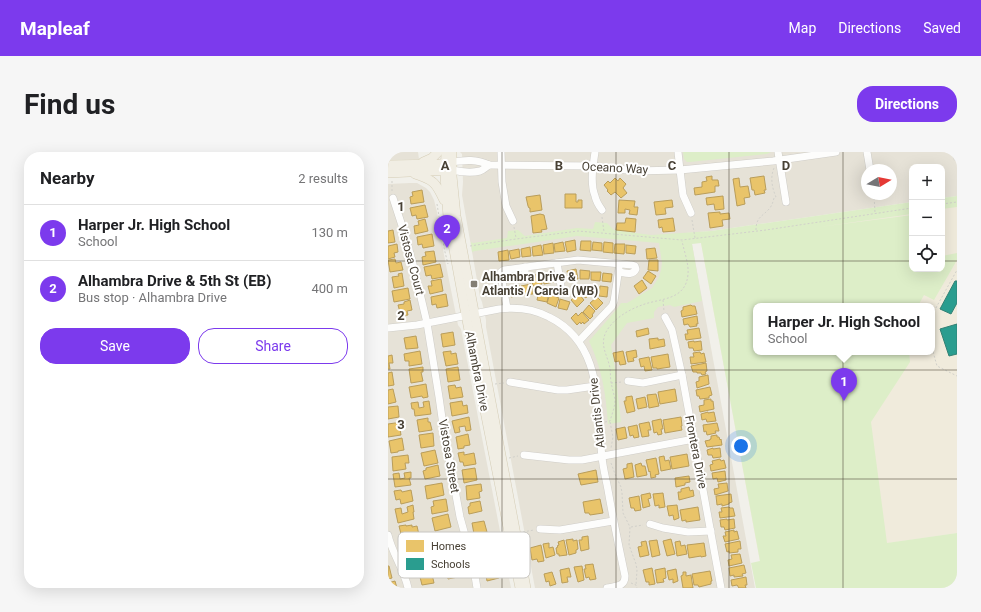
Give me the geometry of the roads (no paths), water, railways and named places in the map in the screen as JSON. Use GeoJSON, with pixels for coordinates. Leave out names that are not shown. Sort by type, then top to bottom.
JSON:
{"type":"FeatureCollection","features":[{"type":"Feature","properties":{"kind":"main road"},"geometry":{"type":"LineString","coordinates":[[416,164],[428,161],[438,152]]}},
{"type":"Feature","properties":{"kind":"main road","name":"Alhambra Drive"},"geometry":{"type":"LineString","coordinates":[[446,152],[453,191],[470,314],[510,532]]}},
{"type":"Feature","properties":{"kind":"main road","name":"Alhambra Drive"},"geometry":{"type":"LineString","coordinates":[[452,152],[448,167],[447,206],[454,253],[470,314],[515,532]]}},
{"type":"Feature","properties":{"kind":"main road"},"geometry":{"type":"LineString","coordinates":[[388,165],[416,164],[448,167]]}},
{"type":"Feature","properties":{"kind":"main road"},"geometry":{"type":"LineString","coordinates":[[390,177],[408,172],[448,167]]}},
{"type":"Feature","properties":{"kind":"main road"},"geometry":{"type":"LineString","coordinates":[[408,172],[426,177],[434,182],[447,206]]}},
{"type":"Feature","properties":{"kind":"main road","name":"Alhambra Drive"},"geometry":{"type":"LineString","coordinates":[[518,578],[520,588]]}},
{"type":"Feature","properties":{"kind":"main road","name":"Alhambra Drive"},"geometry":{"type":"LineString","coordinates":[[524,578],[526,588]]}},
{"type":"Feature","properties":{"kind":"street"},"geometry":{"type":"LineString","coordinates":[[501,152],[502,182],[506,206],[513,221]]}},
{"type":"Feature","properties":{"kind":"street"},"geometry":{"type":"LineString","coordinates":[[595,152],[593,166],[593,188],[594,195],[602,210]]}},
{"type":"Feature","properties":{"kind":"street"},"geometry":{"type":"LineString","coordinates":[[678,152],[683,195],[691,213]]}},
{"type":"Feature","properties":{"kind":"street"},"geometry":{"type":"LineString","coordinates":[[778,152],[786,202]]}},
{"type":"Feature","properties":{"kind":"street","name":"Oceano Way"},"geometry":{"type":"LineString","coordinates":[[448,167],[461,172],[478,171],[489,165],[501,164],[593,166],[634,171],[680,170],[779,160],[836,152]]}},
{"type":"Feature","properties":{"kind":"street"},"geometry":{"type":"LineString","coordinates":[[867,152],[869,164]]}},
{"type":"Feature","properties":{"kind":"street"},"geometry":{"type":"LineString","coordinates":[[956,152],[957,157]]}},
{"type":"Feature","properties":{"kind":"street","name":"Oceano Way"},"geometry":{"type":"LineString","coordinates":[[448,167],[461,161],[474,160],[489,165]]}},
{"type":"Feature","properties":{"kind":"street","name":"Vistosa Court"},"geometry":{"type":"LineString","coordinates":[[393,198],[414,268],[427,323]]}},
{"type":"Feature","properties":{"kind":"street"},"geometry":{"type":"LineString","coordinates":[[507,308],[501,280],[501,272],[504,270],[578,260],[632,265],[635,266],[636,269],[630,274],[619,272]]}},
{"type":"Feature","properties":{"kind":"street"},"geometry":{"type":"LineString","coordinates":[[557,263],[561,286]]}},
{"type":"Feature","properties":{"kind":"street"},"geometry":{"type":"LineString","coordinates":[[579,341],[612,306],[619,272],[619,264]]}},
{"type":"Feature","properties":{"kind":"street","name":"Atlantis Drive"},"geometry":{"type":"LineString","coordinates":[[388,328],[417,325],[507,308],[529,310],[546,315],[564,325],[579,341],[586,352],[593,373],[600,423],[602,457],[613,521],[625,576],[625,581],[622,584],[607,588]]}},
{"type":"Feature","properties":{"kind":"street","name":"Frontera Drive"},"geometry":{"type":"LineString","coordinates":[[665,317],[672,330],[682,375],[721,588]]}},
{"type":"Feature","properties":{"kind":"street","name":"Vistosa Street"},"geometry":{"type":"LineString","coordinates":[[427,323],[443,425],[464,532]]}},
{"type":"Feature","properties":{"kind":"street"},"geometry":{"type":"LineString","coordinates":[[628,381],[643,383],[682,375]]}},
{"type":"Feature","properties":{"kind":"street"},"geometry":{"type":"LineString","coordinates":[[510,382],[558,390],[595,386]]}},
{"type":"Feature","properties":{"kind":"street"},"geometry":{"type":"LineString","coordinates":[[524,455],[582,460],[694,439]]}},
{"type":"Feature","properties":{"kind":"street"},"geometry":{"type":"LineString","coordinates":[[540,529],[560,530],[613,521]]}},
{"type":"Feature","properties":{"kind":"street"},"geometry":{"type":"LineString","coordinates":[[650,524],[663,528],[688,532],[711,531]]}},
{"type":"Feature","properties":{"kind":"street"},"geometry":{"type":"LineString","coordinates":[[388,535],[390,544],[398,561]]}},
{"type":"Feature","properties":{"kind":"street"},"geometry":{"type":"LineString","coordinates":[[405,578],[408,588]]}},
{"type":"Feature","properties":{"kind":"street","name":"Vistosa Street"},"geometry":{"type":"LineString","coordinates":[[475,578],[477,588]]}},
{"type":"Feature","properties":{"kind":"place","name":"Alhambra Drive & 5th St (EB)"},"geometry":{"type":"Point","coordinates":[447,248]}},
{"type":"Feature","properties":{"kind":"place","name":"Alhambra Drive & Atlantis / Carcia (WB)"},"geometry":{"type":"Point","coordinates":[474,284]}},
{"type":"Feature","properties":{"kind":"place","name":"Harper Jr. High School"},"geometry":{"type":"Point","coordinates":[844,401]}}]}
